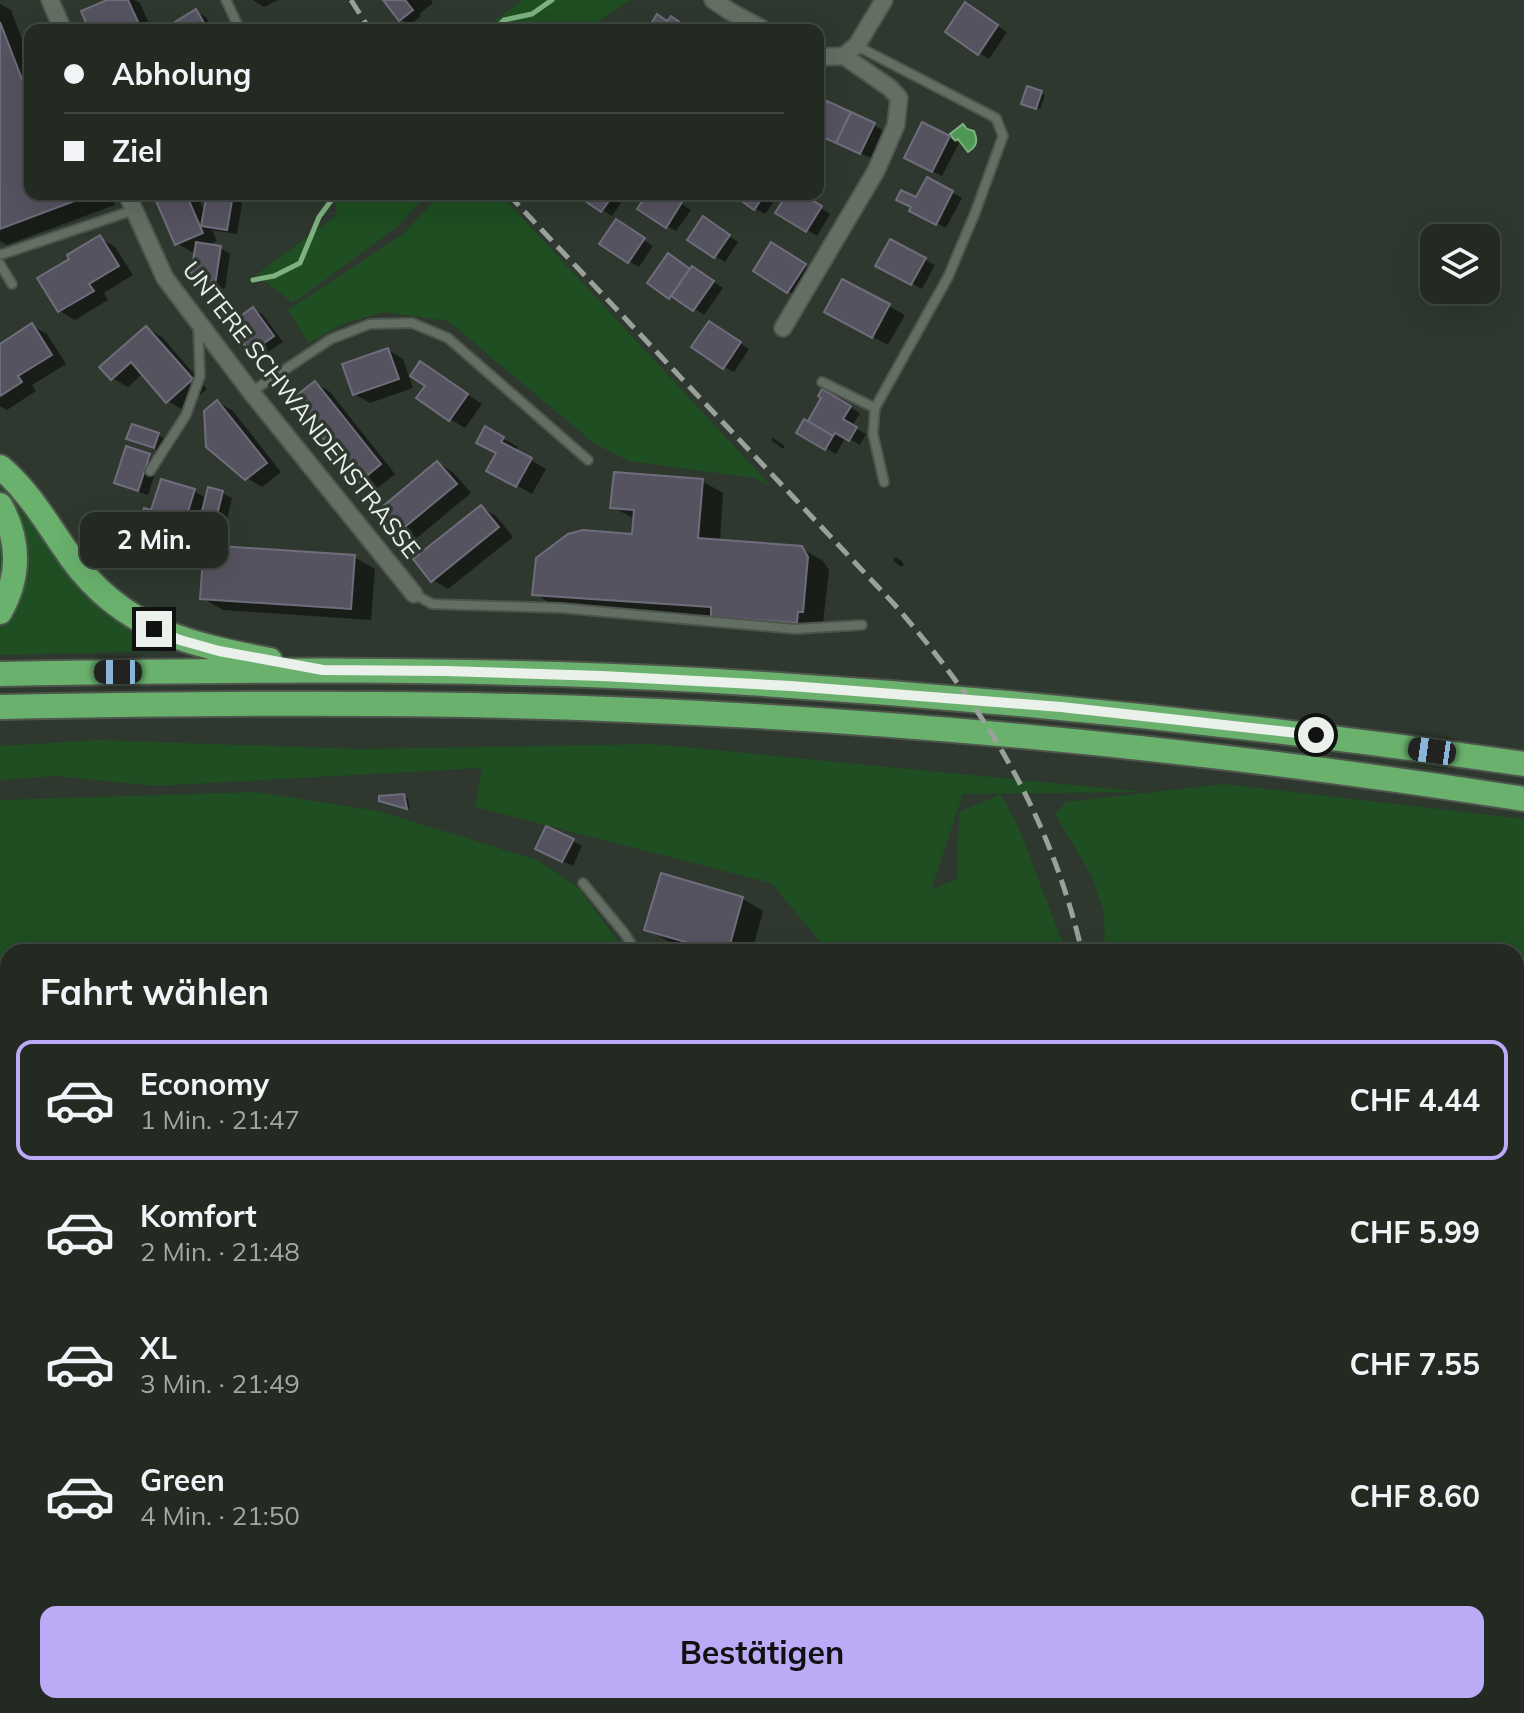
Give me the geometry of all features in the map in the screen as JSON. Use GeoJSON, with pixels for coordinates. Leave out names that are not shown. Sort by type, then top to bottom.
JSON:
{"type":"FeatureCollection","features":[{"type":"Feature","properties":{"kind":"highway"},"geometry":{"type":"LineString","coordinates":[[0,467],[30,496],[90,581],[129,615],[168,635],[198,645],[323,670]]}},
{"type":"Feature","properties":{"kind":"highway"},"geometry":{"type":"LineString","coordinates":[[0,505],[12,529],[16,552],[13,581],[0,612]]}},
{"type":"Feature","properties":{"kind":"highway"},"geometry":{"type":"LineString","coordinates":[[0,674],[446,671],[696,680],[1061,707],[1259,728],[1524,764]]}},
{"type":"Feature","properties":{"kind":"highway"},"geometry":{"type":"LineString","coordinates":[[0,718],[103,705]]}},
{"type":"Feature","properties":{"kind":"highway"},"geometry":{"type":"LineString","coordinates":[[0,707],[472,705],[826,721],[1119,746],[1391,779],[1524,799]]}},
{"type":"Feature","properties":{"kind":"street"},"geometry":{"type":"LineString","coordinates":[[713,0],[753,24]]}},
{"type":"Feature","properties":{"kind":"street"},"geometry":{"type":"LineString","coordinates":[[824,56],[850,51],[884,0]]}},
{"type":"Feature","properties":{"kind":"street"},"geometry":{"type":"LineString","coordinates":[[54,2],[61,24]]}},
{"type":"Feature","properties":{"kind":"street"},"geometry":{"type":"LineString","coordinates":[[783,328],[876,171],[896,125],[899,98],[850,51]]}},
{"type":"Feature","properties":{"kind":"street","name":"UNTERE SCHWANDENSTRASSE"},"geometry":{"type":"LineString","coordinates":[[131,200],[165,278],[198,324],[414,594]]}},
{"type":"Feature","properties":{"kind":"lane"},"geometry":{"type":"LineString","coordinates":[[226,0],[237,24]]}},
{"type":"Feature","properties":{"kind":"lane"},"geometry":{"type":"LineString","coordinates":[[850,51],[996,118],[1003,136],[948,277],[875,408],[873,434],[884,482]]}},
{"type":"Feature","properties":{"kind":"lane","name":"UNTERE SCHWANDENSTRASSE"},"geometry":{"type":"LineString","coordinates":[[0,255],[125,200]]}},
{"type":"Feature","properties":{"kind":"lane"},"geometry":{"type":"LineString","coordinates":[[0,264],[12,284]]}},
{"type":"Feature","properties":{"kind":"lane"},"geometry":{"type":"LineString","coordinates":[[251,392],[331,339],[370,324],[412,323],[448,338],[588,460]]}},
{"type":"Feature","properties":{"kind":"lane"},"geometry":{"type":"LineString","coordinates":[[150,471],[186,415],[200,376],[198,324]]}},
{"type":"Feature","properties":{"kind":"lane"},"geometry":{"type":"LineString","coordinates":[[822,382],[875,408]]}},
{"type":"Feature","properties":{"kind":"lane"},"geometry":{"type":"LineString","coordinates":[[414,594],[432,604],[561,608],[795,629],[862,625]]}},
{"type":"Feature","properties":{"kind":"lane"},"geometry":{"type":"LineString","coordinates":[[583,883],[631,944]]}},
{"type":"Feature","properties":{"kind":"shaded area"},"geometry":{"type":"Polygon","coordinates":[[[523,0],[630,0],[595,24],[489,24],[523,0]]]}},
{"type":"Feature","properties":{"kind":"shaded area"},"geometry":{"type":"Polygon","coordinates":[[[963,124],[974,131],[976,138],[975,145],[968,152],[950,134],[963,124]]]}},
{"type":"Feature","properties":{"kind":"shaded area"},"geometry":{"type":"Polygon","coordinates":[[[335,200],[422,200],[397,227],[293,303],[256,275],[337,215],[335,200]]]}},
{"type":"Feature","properties":{"kind":"shaded area"},"geometry":{"type":"Polygon","coordinates":[[[435,200],[506,200],[771,486],[754,478],[629,461],[595,444],[448,321],[384,312],[343,324],[309,343],[288,310],[402,235],[435,200]]]}},
{"type":"Feature","properties":{"kind":"shaded area"},"geometry":{"type":"Polygon","coordinates":[[[0,477],[143,633],[169,651],[0,655],[0,477]]]}},
{"type":"Feature","properties":{"kind":"shaded area"},"geometry":{"type":"Polygon","coordinates":[[[98,740],[361,749],[653,744],[1145,792],[963,794],[931,890],[957,878],[959,812],[1001,794],[1020,831],[1063,944],[822,944],[771,883],[475,807],[482,768],[156,786],[55,776],[0,780],[0,746],[98,740]]]}},
{"type":"Feature","properties":{"kind":"shaded area"},"geometry":{"type":"Polygon","coordinates":[[[1224,784],[1524,819],[1524,944],[1105,944],[1104,912],[1091,875],[1055,814],[1066,802],[1224,784]]]}},
{"type":"Feature","properties":{"kind":"shaded area"},"geometry":{"type":"Polygon","coordinates":[[[256,792],[379,811],[537,860],[577,886],[620,944],[0,944],[0,800],[256,792]]]}},
{"type":"Feature","properties":{"kind":"building"},"geometry":{"type":"Polygon","coordinates":[[[107,0],[128,0],[139,24],[86,24],[81,11],[107,0]]]}},
{"type":"Feature","properties":{"kind":"building"},"geometry":{"type":"Polygon","coordinates":[[[383,0],[405,0],[413,10],[399,21],[383,0]]]}},
{"type":"Feature","properties":{"kind":"building"},"geometry":{"type":"Polygon","coordinates":[[[965,2],[998,25],[978,55],[945,32],[965,2]]]}},
{"type":"Feature","properties":{"kind":"building"},"geometry":{"type":"Polygon","coordinates":[[[196,9],[205,24],[172,24],[196,9]]]}},
{"type":"Feature","properties":{"kind":"building"},"geometry":{"type":"Polygon","coordinates":[[[657,14],[667,21],[671,16],[682,24],[651,24],[657,14]]]}},
{"type":"Feature","properties":{"kind":"building"},"geometry":{"type":"Polygon","coordinates":[[[0,22],[24,84],[24,200],[77,200],[0,229],[0,22]]]}},
{"type":"Feature","properties":{"kind":"building"},"geometry":{"type":"Polygon","coordinates":[[[1027,86],[1042,91],[1036,109],[1021,104],[1027,86]]]}},
{"type":"Feature","properties":{"kind":"building"},"geometry":{"type":"Polygon","coordinates":[[[827,101],[851,112],[836,143],[824,138],[824,107],[827,101]]]}},
{"type":"Feature","properties":{"kind":"building"},"geometry":{"type":"Polygon","coordinates":[[[851,112],[875,123],[860,154],[836,143],[851,112]]]}},
{"type":"Feature","properties":{"kind":"building"},"geometry":{"type":"Polygon","coordinates":[[[922,122],[950,136],[932,172],[904,158],[922,122]]]}},
{"type":"Feature","properties":{"kind":"building"},"geometry":{"type":"Polygon","coordinates":[[[927,177],[953,191],[936,225],[909,211],[911,207],[896,200],[901,190],[916,197],[927,177]]]}},
{"type":"Feature","properties":{"kind":"building"},"geometry":{"type":"Polygon","coordinates":[[[156,200],[189,200],[203,233],[175,245],[156,200]]]}},
{"type":"Feature","properties":{"kind":"building"},"geometry":{"type":"Polygon","coordinates":[[[206,200],[232,200],[227,230],[201,226],[206,200]]]}},
{"type":"Feature","properties":{"kind":"building"},"geometry":{"type":"Polygon","coordinates":[[[583,200],[610,200],[601,212],[583,200]]]}},
{"type":"Feature","properties":{"kind":"building"},"geometry":{"type":"Polygon","coordinates":[[[643,200],[682,202],[666,228],[637,209],[643,200]]]}},
{"type":"Feature","properties":{"kind":"building"},"geometry":{"type":"Polygon","coordinates":[[[740,200],[761,200],[754,210],[740,200]]]}},
{"type":"Feature","properties":{"kind":"building"},"geometry":{"type":"Polygon","coordinates":[[[783,200],[812,200],[822,206],[806,232],[775,213],[783,200]]]}},
{"type":"Feature","properties":{"kind":"building"},"geometry":{"type":"Polygon","coordinates":[[[703,216],[730,235],[714,258],[687,240],[703,216]]]}},
{"type":"Feature","properties":{"kind":"building"},"geometry":{"type":"Polygon","coordinates":[[[616,219],[645,238],[628,263],[599,244],[616,219]]]}},
{"type":"Feature","properties":{"kind":"building"},"geometry":{"type":"Polygon","coordinates":[[[100,235],[119,266],[89,284],[94,291],[58,312],[37,278],[100,235]]]}},
{"type":"Feature","properties":{"kind":"building"},"geometry":{"type":"Polygon","coordinates":[[[890,239],[926,258],[911,285],[875,266],[890,239]]]}},
{"type":"Feature","properties":{"kind":"building"},"geometry":{"type":"Polygon","coordinates":[[[196,242],[221,246],[215,285],[190,280],[196,242]]]}},
{"type":"Feature","properties":{"kind":"building"},"geometry":{"type":"Polygon","coordinates":[[[771,242],[806,264],[787,293],[753,271],[771,242]]]}},
{"type":"Feature","properties":{"kind":"building"},"geometry":{"type":"Polygon","coordinates":[[[668,253],[690,269],[669,299],[647,283],[668,253]]]}},
{"type":"Feature","properties":{"kind":"building"},"geometry":{"type":"Polygon","coordinates":[[[692,266],[714,281],[693,311],[671,296],[692,266]]]}},
{"type":"Feature","properties":{"kind":"building"},"geometry":{"type":"Polygon","coordinates":[[[842,279],[890,304],[872,338],[824,312],[842,279]]]}},
{"type":"Feature","properties":{"kind":"building"},"geometry":{"type":"Polygon","coordinates":[[[253,307],[274,336],[250,353],[230,324],[253,307]]]}},
{"type":"Feature","properties":{"kind":"building"},"geometry":{"type":"Polygon","coordinates":[[[709,321],[741,342],[723,369],[691,347],[709,321]]]}},
{"type":"Feature","properties":{"kind":"building"},"geometry":{"type":"Polygon","coordinates":[[[32,323],[52,355],[18,376],[22,382],[0,396],[0,344],[32,323]]]}},
{"type":"Feature","properties":{"kind":"building"},"geometry":{"type":"Polygon","coordinates":[[[146,326],[193,379],[166,403],[131,362],[111,380],[99,367],[146,326]]]}},
{"type":"Feature","properties":{"kind":"building"},"geometry":{"type":"Polygon","coordinates":[[[388,348],[399,379],[353,395],[342,364],[388,348]]]}},
{"type":"Feature","properties":{"kind":"building"},"geometry":{"type":"Polygon","coordinates":[[[420,361],[468,394],[449,421],[416,398],[425,386],[410,376],[420,361]]]}},
{"type":"Feature","properties":{"kind":"building"},"geometry":{"type":"Polygon","coordinates":[[[315,381],[381,464],[358,483],[292,399],[315,381]]]}},
{"type":"Feature","properties":{"kind":"building"},"geometry":{"type":"Polygon","coordinates":[[[822,389],[851,406],[843,419],[857,427],[849,441],[835,433],[833,436],[808,421],[821,398],[818,396],[822,389]]]}},
{"type":"Feature","properties":{"kind":"building"},"geometry":{"type":"Polygon","coordinates":[[[217,400],[267,463],[245,480],[206,447],[204,411],[217,400]]]}},
{"type":"Feature","properties":{"kind":"building"},"geometry":{"type":"Polygon","coordinates":[[[804,419],[833,436],[825,450],[796,433],[804,419]]]}},
{"type":"Feature","properties":{"kind":"building"},"geometry":{"type":"Polygon","coordinates":[[[132,424],[159,433],[154,448],[126,439],[132,424]]]}},
{"type":"Feature","properties":{"kind":"building"},"geometry":{"type":"Polygon","coordinates":[[[485,426],[504,437],[501,442],[532,458],[516,487],[486,471],[496,453],[476,443],[485,426]]]}},
{"type":"Feature","properties":{"kind":"building"},"geometry":{"type":"Polygon","coordinates":[[[126,446],[150,454],[138,491],[114,483],[126,446]]]}},
{"type":"Feature","properties":{"kind":"building"},"geometry":{"type":"Polygon","coordinates":[[[437,461],[457,484],[395,535],[376,512],[437,461]]]}},
{"type":"Feature","properties":{"kind":"building"},"geometry":{"type":"Polygon","coordinates":[[[614,472],[703,479],[698,538],[802,546],[808,557],[803,612],[798,612],[797,623],[711,617],[711,607],[532,595],[536,558],[568,534],[583,530],[632,534],[634,510],[610,508],[614,472]]]}},
{"type":"Feature","properties":{"kind":"building"},"geometry":{"type":"Polygon","coordinates":[[[161,479],[195,489],[182,531],[155,523],[153,530],[139,526],[144,508],[151,510],[161,479]]]}},
{"type":"Feature","properties":{"kind":"building"},"geometry":{"type":"Polygon","coordinates":[[[208,487],[223,491],[217,515],[202,511],[208,487]]]}},
{"type":"Feature","properties":{"kind":"building"},"geometry":{"type":"Polygon","coordinates":[[[481,505],[499,527],[431,582],[413,559],[481,505]]]}},
{"type":"Feature","properties":{"kind":"building"},"geometry":{"type":"Polygon","coordinates":[[[112,540],[128,557],[119,565],[103,547],[112,540]]]}},
{"type":"Feature","properties":{"kind":"building"},"geometry":{"type":"Polygon","coordinates":[[[204,545],[355,555],[351,609],[200,599],[204,545]]]}},
{"type":"Feature","properties":{"kind":"building"},"geometry":{"type":"Polygon","coordinates":[[[404,794],[407,809],[379,801],[379,796],[404,794]]]}},
{"type":"Feature","properties":{"kind":"building"},"geometry":{"type":"Polygon","coordinates":[[[546,826],[574,839],[562,862],[535,849],[546,826]]]}},
{"type":"Feature","properties":{"kind":"building"},"geometry":{"type":"Polygon","coordinates":[[[661,873],[743,897],[730,944],[692,944],[644,930],[661,873]]]}},
{"type":"Feature","properties":{"kind":"waterway"},"geometry":{"type":"LineString","coordinates":[[500,24],[504,20],[532,14],[552,0]]}},
{"type":"Feature","properties":{"kind":"waterway"},"geometry":{"type":"LineString","coordinates":[[253,280],[274,276],[300,263],[319,217],[332,200]]}},
{"type":"Feature","properties":{"kind":"railway"},"geometry":{"type":"LineString","coordinates":[[351,0],[366,24]]}},
{"type":"Feature","properties":{"kind":"railway"},"geometry":{"type":"LineString","coordinates":[[514,200],[894,604],[958,683],[1033,809],[1069,902],[1080,944]]}},
{"type":"Feature","properties":{"kind":"route"},"geometry":{"type":"LineString","coordinates":[[154,629],[219,651],[323,670],[602,676],[791,686],[1061,707],[1316,735]]}}]}
